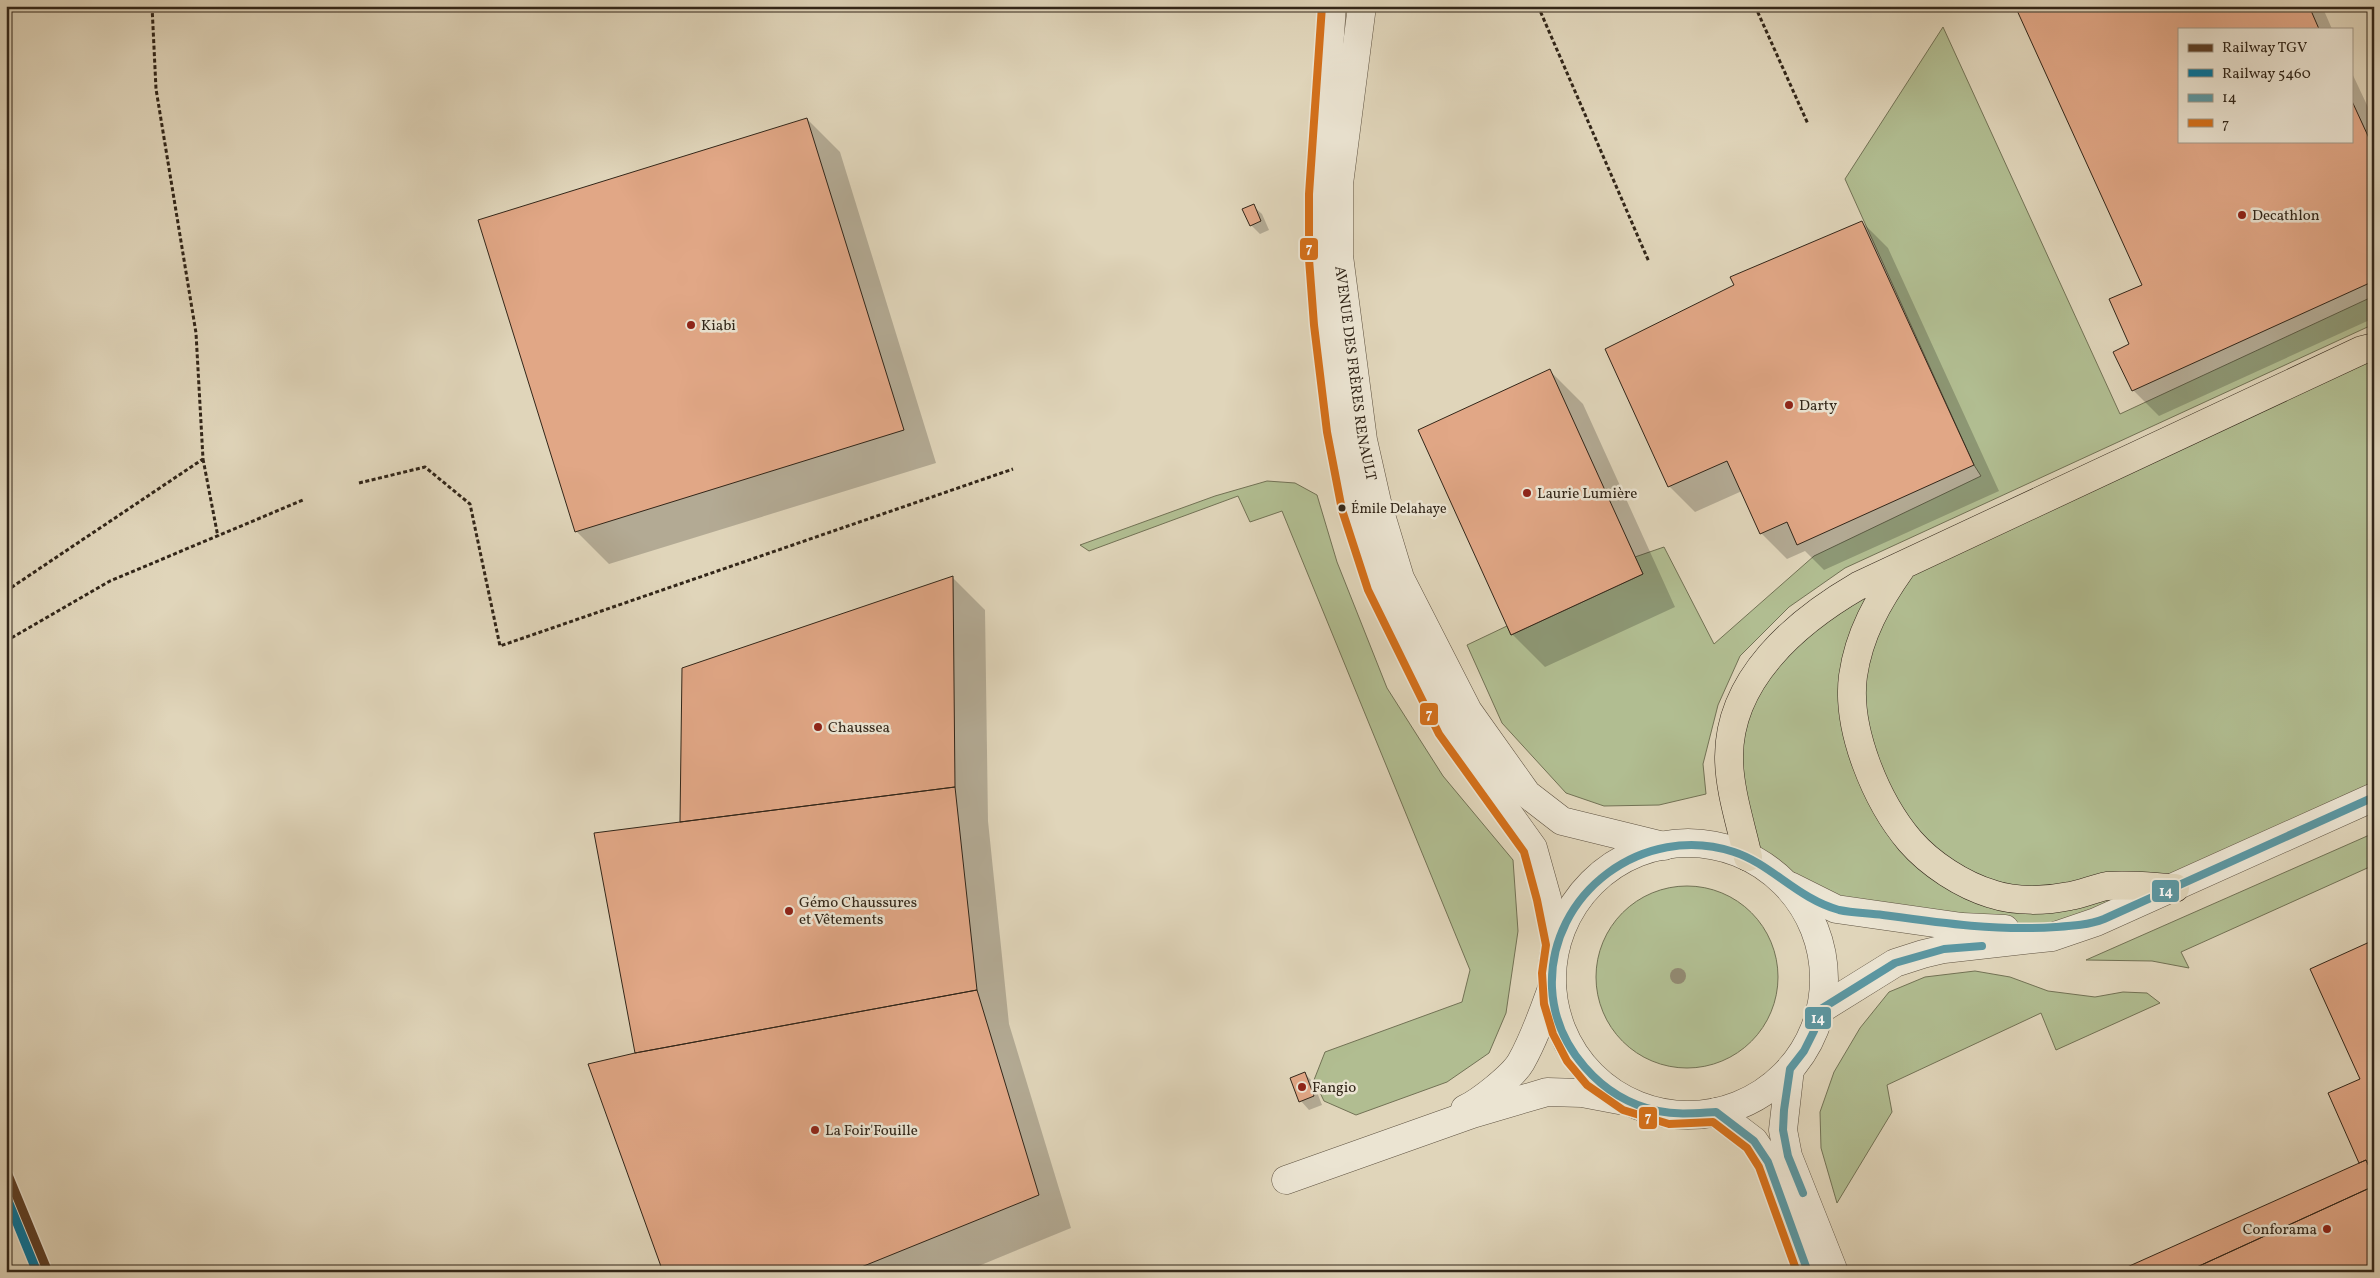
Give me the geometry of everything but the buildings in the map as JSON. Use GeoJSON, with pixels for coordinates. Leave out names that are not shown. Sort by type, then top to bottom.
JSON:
{"type":"FeatureCollection","features":[{"type":"Feature","properties":{"kind":"highway"},"geometry":{"type":"LineString","coordinates":[[1748,857],[1730,767],[1731,730],[1738,706],[1753,678],[1796,629],[1824,605],[1858,586],[2362,350],[2374,348]]}},
{"type":"Feature","properties":{"kind":"highway"},"geometry":{"type":"LineString","coordinates":[[1902,566],[1876,604],[1860,643],[1853,677],[1853,704],[1857,732],[1867,765],[1888,811],[1910,841],[1937,866],[1992,895],[2024,900],[2070,896],[2106,886],[2175,888]]}},
{"type":"Feature","properties":{"kind":"street","name":"AVENUE DES FRÈRES RENAULT"},"geometry":{"type":"LineString","coordinates":[[1332,6],[1320,194],[1319,258],[1324,324],[1337,431],[1352,508],[1377,586],[1448,729],[1533,848],[1548,898],[1556,946]]}},
{"type":"Feature","properties":{"kind":"street","name":"AVENUE DES FRÈRES RENAULT"},"geometry":{"type":"LineString","coordinates":[[1362,6],[1339,184],[1339,256],[1363,440],[1376,502],[1400,578],[1468,711],[1527,794],[1562,821],[1664,846]]}},
{"type":"Feature","properties":{"kind":"street"},"geometry":{"type":"LineString","coordinates":[[1821,1009],[1895,963],[1923,954],[1944,949],[2052,938],[2096,922],[2374,797]]}},
{"type":"Feature","properties":{"kind":"street"},"geometry":{"type":"LineString","coordinates":[[1286,1180],[1398,1141],[1472,1114],[1547,1092],[1582,1093],[1628,1101],[1671,1114],[1716,1112],[1749,1101],[1764,1092],[1790,1069],[1804,1051],[1814,1031],[1821,1009],[1824,979],[1821,949],[1811,920],[1784,884],[1767,869],[1748,857],[1735,852],[1707,845],[1664,846],[1624,859],[1601,875],[1573,907],[1556,946],[1552,988],[1538,1026],[1520,1064],[1479,1103],[1398,1141]]}},
{"type":"Feature","properties":{"kind":"street"},"geometry":{"type":"LineString","coordinates":[[1784,884],[1836,909],[1962,927],[2011,930],[2096,922]]}},
{"type":"Feature","properties":{"kind":"street"},"geometry":{"type":"LineString","coordinates":[[1552,988],[1557,1016],[1575,1055],[1593,1077],[1628,1101]]}},
{"type":"Feature","properties":{"kind":"street"},"geometry":{"type":"LineString","coordinates":[[1790,1069],[1783,1130],[1788,1156],[1834,1272]]}},
{"type":"Feature","properties":{"kind":"street"},"geometry":{"type":"LineString","coordinates":[[1716,1112],[1754,1141],[1768,1162],[1808,1272]]}},
{"type":"Feature","properties":{"kind":"path"},"geometry":{"type":"LineString","coordinates":[[152,6],[156,89],[196,333],[203,459],[218,537]]}},
{"type":"Feature","properties":{"kind":"path"},"geometry":{"type":"LineString","coordinates":[[1538,6],[1649,262]]}},
{"type":"Feature","properties":{"kind":"path"},"geometry":{"type":"LineString","coordinates":[[1755,6],[1808,124]]}},
{"type":"Feature","properties":{"kind":"path"},"geometry":{"type":"LineString","coordinates":[[6,591],[203,459]]}},
{"type":"Feature","properties":{"kind":"path"},"geometry":{"type":"LineString","coordinates":[[359,483],[425,467],[470,504],[500,646],[1013,469]]}},
{"type":"Feature","properties":{"kind":"path"},"geometry":{"type":"LineString","coordinates":[[6,641],[110,581],[303,500]]}},
{"type":"Feature","properties":{"kind":"green space"},"geometry":{"type":"Polygon","coordinates":[[[1943,27],[2120,414],[2374,296],[2374,324],[1845,568],[1789,607],[1740,656],[1718,705],[1703,764],[1706,794],[1659,805],[1604,806],[1566,793],[1502,723],[1467,645],[1507,626],[1511,635],[1643,574],[1635,557],[1664,547],[1714,644],[1814,556],[1981,476],[1974,465],[1845,179],[1943,27]]]}},
{"type":"Feature","properties":{"kind":"green space"},"geometry":{"type":"Polygon","coordinates":[[[2374,347],[2374,797],[2175,888],[2042,928],[1962,927],[1784,883],[1758,863],[1731,730],[1796,629],[2374,347]]]}},
{"type":"Feature","properties":{"kind":"green space"},"geometry":{"type":"Polygon","coordinates":[[[1267,481],[1295,483],[1317,495],[1337,562],[1387,688],[1443,776],[1513,860],[1518,931],[1506,1013],[1489,1053],[1447,1082],[1356,1115],[1324,1101],[1314,1080],[1325,1052],[1462,1002],[1470,970],[1282,511],[1250,522],[1238,496],[1089,551],[1080,545],[1215,496],[1267,481]]]}},
{"type":"Feature","properties":{"kind":"green space"},"geometry":{"type":"Polygon","coordinates":[[[2374,833],[2374,865],[2181,952],[2189,968],[2152,961],[2086,960],[2374,833]]]}},
{"type":"Feature","properties":{"kind":"green space"},"geometry":{"type":"Polygon","coordinates":[[[1687,886],[1705,888],[1722,893],[1751,913],[1771,942],[1776,959],[1778,977],[1776,995],[1771,1012],[1751,1041],[1722,1061],[1705,1066],[1687,1068],[1669,1066],[1652,1061],[1623,1041],[1603,1012],[1598,995],[1596,977],[1598,959],[1603,942],[1623,913],[1652,893],[1669,888],[1687,886]]]}},
{"type":"Feature","properties":{"kind":"green space"},"geometry":{"type":"Polygon","coordinates":[[[1975,971],[2010,977],[2048,991],[2095,997],[2123,992],[2147,993],[2160,1003],[2056,1050],[2041,1013],[1887,1085],[1892,1112],[1837,1203],[1821,1148],[1820,1112],[1834,1072],[1860,1028],[1889,992],[1925,977],[1975,971]]]}},
{"type":"Feature","properties":{"kind":"rail line","name":"TGV"},"geometry":{"type":"LineString","coordinates":[[6,1170],[48,1272]]}},
{"type":"Feature","properties":{"kind":"rail line","name":"5460"},"geometry":{"type":"LineString","coordinates":[[6,1196],[37,1272]]}},
{"type":"Feature","properties":{"kind":"transit line","name":"7"},"geometry":{"type":"LineString","coordinates":[[1322,6],[1309,194],[1309,259],[1314,325],[1327,432],[1342,510],[1368,590],[1439,734],[1524,852],[1537,900],[1546,945],[1542,973],[1544,1004],[1553,1034],[1567,1061],[1587,1085],[1623,1110],[1669,1124],[1713,1122],[1747,1148],[1759,1167],[1797,1272]]}},
{"type":"Feature","properties":{"kind":"transit line","name":"14"},"geometry":{"type":"LineString","coordinates":[[1808,1272],[1768,1162],[1754,1141],[1716,1112],[1665,1112],[1637,1105],[1618,1095],[1600,1082],[1572,1050],[1555,1010],[1552,988],[1555,954],[1566,922],[1584,895],[1608,873],[1636,857],[1667,847],[1700,845],[1734,852],[1747,857],[1810,898],[1839,910],[1991,927],[2034,928],[2074,926],[2104,919],[2374,797]]}},
{"type":"Feature","properties":{"kind":"transit line","name":"14"},"geometry":{"type":"LineString","coordinates":[[1803,1193],[1788,1156],[1783,1130],[1784,1110],[1790,1069],[1804,1051],[1814,1031],[1821,1009],[1895,963],[1944,949],[1982,946]]}},
{"type":"Feature","properties":{"kind":"place","name":"Decathlon"},"geometry":{"type":"Point","coordinates":[2242,215]}},
{"type":"Feature","properties":{"kind":"place","name":"Kiabi"},"geometry":{"type":"Point","coordinates":[691,325]}},
{"type":"Feature","properties":{"kind":"place","name":"Darty"},"geometry":{"type":"Point","coordinates":[1789,405]}},
{"type":"Feature","properties":{"kind":"place","name":"Laurie Lumière"},"geometry":{"type":"Point","coordinates":[1527,493]}},
{"type":"Feature","properties":{"kind":"place","name":"Émile Delahaye"},"geometry":{"type":"Point","coordinates":[1342,508]}},
{"type":"Feature","properties":{"kind":"place","name":"Chaussea"},"geometry":{"type":"Point","coordinates":[818,727]}},
{"type":"Feature","properties":{"kind":"place","name":"Gémo Chaussures et Vêtements"},"geometry":{"type":"Point","coordinates":[789,911]}},
{"type":"Feature","properties":{"kind":"place","name":"Fangio"},"geometry":{"type":"Point","coordinates":[1302,1087]}},
{"type":"Feature","properties":{"kind":"place","name":"La Foir'Fouille"},"geometry":{"type":"Point","coordinates":[815,1130]}},
{"type":"Feature","properties":{"kind":"place","name":"Conforama"},"geometry":{"type":"Point","coordinates":[2327,1229]}}]}
